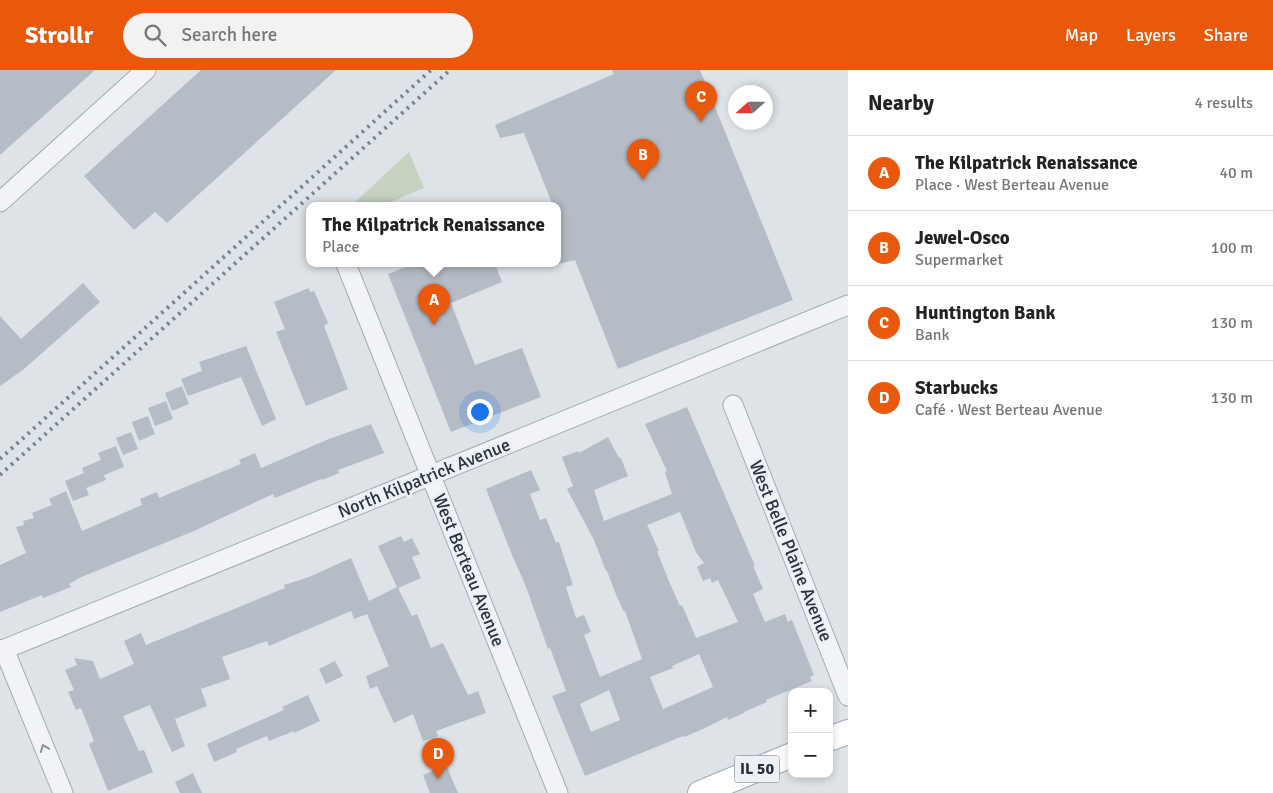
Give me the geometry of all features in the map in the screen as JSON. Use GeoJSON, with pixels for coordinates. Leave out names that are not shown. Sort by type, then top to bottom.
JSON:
{"type":"FeatureCollection","features":[{"type":"Feature","properties":{"kind":"main road"},"geometry":{"type":"LineString","coordinates":[[833,738],[848,732]]}},
{"type":"Feature","properties":{"kind":"main road","name":"IL 50"},"geometry":{"type":"LineString","coordinates":[[700,793],[788,757]]}},
{"type":"Feature","properties":{"kind":"street"},"geometry":{"type":"LineString","coordinates":[[0,202],[146,70]]}},
{"type":"Feature","properties":{"kind":"street","name":"West Berteau Avenue"},"geometry":{"type":"LineString","coordinates":[[347,267],[558,793]]}},
{"type":"Feature","properties":{"kind":"street","name":"North Kilpatrick Avenue"},"geometry":{"type":"LineString","coordinates":[[2,650],[848,304]]}},
{"type":"Feature","properties":{"kind":"street","name":"West Belle Plaine Avenue"},"geometry":{"type":"LineString","coordinates":[[733,406],[848,696]]}},
{"type":"Feature","properties":{"kind":"street"},"geometry":{"type":"LineString","coordinates":[[2,650],[62,793]]}},
{"type":"Feature","properties":{"kind":"green space"},"geometry":{"type":"Polygon","coordinates":[[[409,152],[424,188],[391,202],[355,202],[409,152]]]}},
{"type":"Feature","properties":{"kind":"building"},"geometry":{"type":"Polygon","coordinates":[[[0,70],[95,70],[0,155],[0,70]]]}},
{"type":"Feature","properties":{"kind":"building"},"geometry":{"type":"Polygon","coordinates":[[[201,70],[336,70],[167,223],[155,212],[134,230],[84,176],[201,70]]]}},
{"type":"Feature","properties":{"kind":"building"},"geometry":{"type":"Polygon","coordinates":[[[612,70],[700,70],[793,300],[618,369],[575,260],[561,263],[561,202],[551,202],[524,133],[500,138],[495,125],[614,74],[612,70]]]}},
{"type":"Feature","properties":{"kind":"building"},"geometry":{"type":"Polygon","coordinates":[[[406,267],[496,267],[502,282],[451,303],[475,365],[522,348],[541,397],[451,432],[388,274],[406,267]]]}},
{"type":"Feature","properties":{"kind":"building"},"geometry":{"type":"Polygon","coordinates":[[[83,283],[100,302],[24,369],[0,386],[0,316],[21,339],[83,283]]]}},
{"type":"Feature","properties":{"kind":"building"},"geometry":{"type":"Polygon","coordinates":[[[309,288],[310,292],[314,291],[328,323],[324,326],[348,389],[306,406],[276,332],[285,329],[274,302],[309,288]]]}},
{"type":"Feature","properties":{"kind":"building"},"geometry":{"type":"Polygon","coordinates":[[[246,346],[276,419],[262,426],[241,377],[188,396],[181,379],[202,371],[199,362],[246,346]]]}},
{"type":"Feature","properties":{"kind":"building"},"geometry":{"type":"Polygon","coordinates":[[[182,386],[189,404],[172,411],[165,393],[182,386]]]}},
{"type":"Feature","properties":{"kind":"building"},"geometry":{"type":"Polygon","coordinates":[[[166,401],[173,419],[155,426],[148,408],[166,401]]]}},
{"type":"Feature","properties":{"kind":"building"},"geometry":{"type":"Polygon","coordinates":[[[687,407],[755,566],[753,566],[763,589],[753,594],[765,622],[785,614],[788,622],[792,620],[814,675],[810,677],[812,681],[795,688],[788,688],[788,691],[766,700],[767,702],[744,713],[728,720],[727,717],[684,737],[585,776],[552,696],[566,691],[486,489],[531,470],[540,490],[530,494],[540,520],[546,518],[556,543],[559,542],[573,585],[566,587],[576,618],[584,615],[591,632],[584,635],[600,677],[642,659],[625,611],[617,597],[594,540],[567,489],[573,486],[562,457],[579,451],[579,453],[608,437],[619,458],[621,458],[628,476],[594,490],[604,521],[672,494],[665,472],[667,471],[645,424],[687,407]],[[680,512],[647,525],[659,551],[657,551],[668,579],[680,606],[682,605],[696,638],[738,622],[718,580],[712,583],[710,578],[703,581],[697,567],[704,563],[696,552],[680,512]],[[699,654],[672,666],[673,668],[650,677],[663,709],[713,687],[699,654]],[[609,690],[580,704],[591,732],[620,720],[609,690]]]}},
{"type":"Feature","properties":{"kind":"building"},"geometry":{"type":"Polygon","coordinates":[[[148,416],[155,434],[139,441],[132,422],[148,416]]]}},
{"type":"Feature","properties":{"kind":"building"},"geometry":{"type":"Polygon","coordinates":[[[371,424],[384,453],[338,470],[339,473],[275,498],[273,494],[194,531],[79,578],[69,584],[71,587],[43,598],[42,595],[0,612],[0,565],[26,553],[16,527],[24,525],[23,521],[34,518],[32,513],[52,505],[49,499],[66,491],[82,531],[142,505],[140,499],[157,492],[159,498],[241,464],[239,460],[255,453],[261,468],[329,439],[371,424]]]}},
{"type":"Feature","properties":{"kind":"building"},"geometry":{"type":"Polygon","coordinates":[[[131,432],[138,449],[123,455],[116,438],[131,432]]]}},
{"type":"Feature","properties":{"kind":"building"},"geometry":{"type":"Polygon","coordinates":[[[116,446],[124,467],[104,475],[106,480],[86,488],[89,495],[73,501],[65,481],[84,473],[82,468],[101,460],[98,453],[116,446]]]}},
{"type":"Feature","properties":{"kind":"building"},"geometry":{"type":"Polygon","coordinates":[[[401,536],[404,542],[412,538],[420,554],[412,557],[421,578],[398,588],[412,616],[417,614],[431,648],[443,643],[468,695],[478,691],[486,713],[436,731],[438,736],[423,741],[413,714],[394,723],[377,686],[370,689],[366,676],[389,666],[367,614],[354,619],[351,611],[269,646],[267,641],[222,657],[230,679],[201,689],[207,706],[175,719],[185,746],[172,752],[150,705],[123,716],[139,751],[144,750],[153,772],[108,791],[89,744],[94,741],[81,708],[76,710],[68,692],[74,690],[65,670],[77,665],[74,658],[93,661],[100,679],[134,664],[124,641],[141,633],[146,645],[285,588],[284,585],[309,577],[351,558],[369,601],[397,587],[378,546],[401,536]]]}},
{"type":"Feature","properties":{"kind":"building"},"geometry":{"type":"Polygon","coordinates":[[[335,661],[343,676],[326,684],[319,669],[335,661]]]}},
{"type":"Feature","properties":{"kind":"building"},"geometry":{"type":"Polygon","coordinates":[[[308,695],[320,721],[294,733],[294,731],[269,741],[267,736],[236,749],[237,752],[214,762],[207,744],[284,710],[282,707],[308,695]]]}},
{"type":"Feature","properties":{"kind":"building"},"geometry":{"type":"Polygon","coordinates":[[[446,765],[458,793],[430,793],[423,775],[446,765]]]}},
{"type":"Feature","properties":{"kind":"building"},"geometry":{"type":"Polygon","coordinates":[[[193,773],[202,793],[180,793],[175,782],[193,773]]]}},
{"type":"Feature","properties":{"kind":"railway"},"geometry":{"type":"LineString","coordinates":[[0,459],[431,70]]}},
{"type":"Feature","properties":{"kind":"railway"},"geometry":{"type":"LineString","coordinates":[[0,475],[450,70]]}},
{"type":"Feature","properties":{"kind":"place","name":"Huntington Bank"},"geometry":{"type":"Point","coordinates":[701,122]}},
{"type":"Feature","properties":{"kind":"place","name":"Jewel-Osco"},"geometry":{"type":"Point","coordinates":[643,180]}},
{"type":"Feature","properties":{"kind":"place","name":"The Kilpatrick Renaissance"},"geometry":{"type":"Point","coordinates":[434,325]}},
{"type":"Feature","properties":{"kind":"place","name":"Starbucks"},"geometry":{"type":"Point","coordinates":[438,779]}}]}
